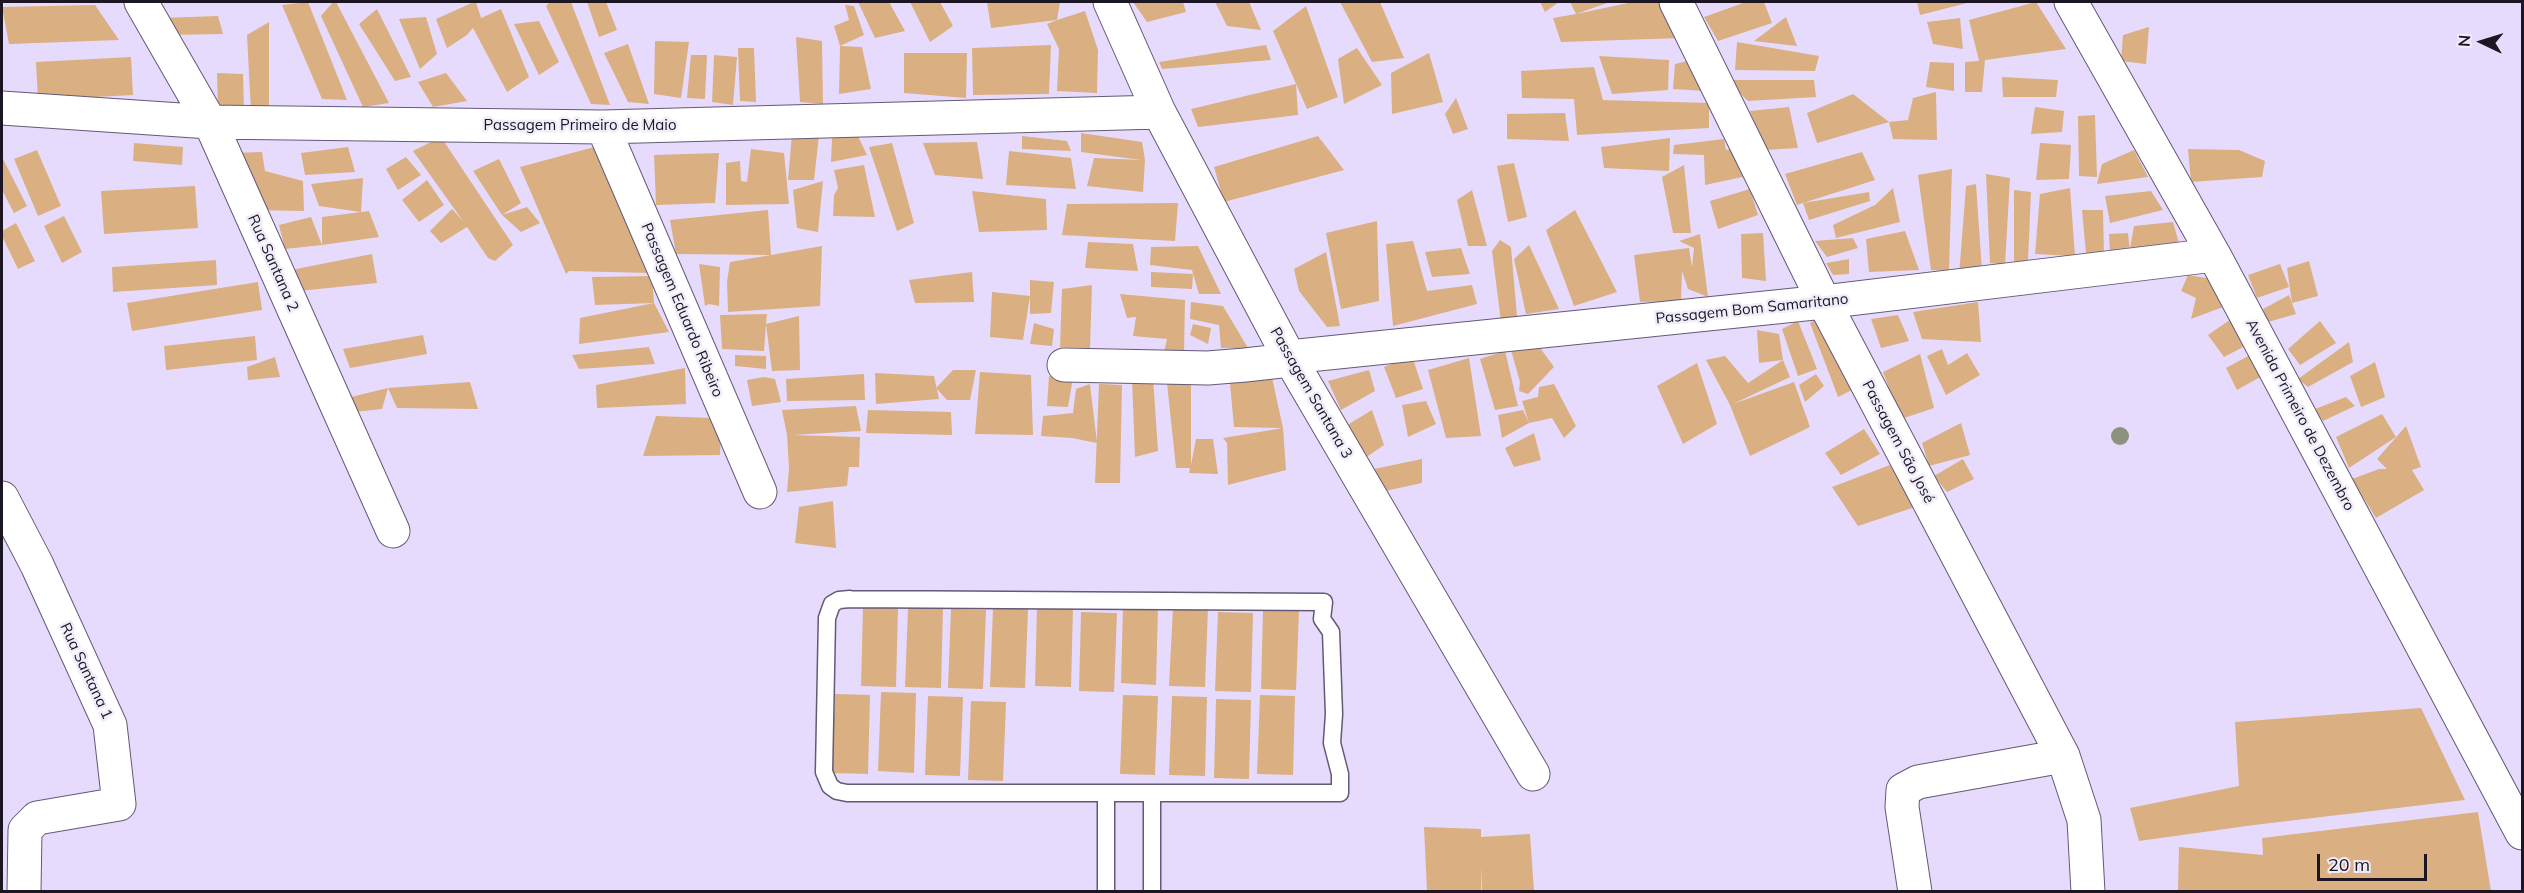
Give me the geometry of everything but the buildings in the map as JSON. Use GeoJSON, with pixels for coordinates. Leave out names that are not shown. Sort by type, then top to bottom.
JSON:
{"type":"FeatureCollection","features":[{"type":"Feature","properties":{"kind":"street","name":"Rua Santana 2"},"geometry":{"type":"LineString","coordinates":[[141,2],[210,122],[393,531]]}},
{"type":"Feature","properties":{"kind":"street","name":"Passagem Santana 3"},"geometry":{"type":"LineString","coordinates":[[1110,2],[1159,112],[1289,357],[1533,774]]}},
{"type":"Feature","properties":{"kind":"street","name":"Passagem São José"},"geometry":{"type":"LineString","coordinates":[[1676,2],[1824,302],[2063,756],[2084,820],[2088,891]]}},
{"type":"Feature","properties":{"kind":"street","name":"Avenida Primeiro de Dezembro"},"geometry":{"type":"LineString","coordinates":[[2071,2],[2214,255],[2523,833]]}},
{"type":"Feature","properties":{"kind":"street","name":"Passagem Primeiro de Maio"},"geometry":{"type":"LineString","coordinates":[[2,108],[210,122],[603,127],[1159,112]]}},
{"type":"Feature","properties":{"kind":"street","name":"Passagem Eduardo Ribeiro"},"geometry":{"type":"LineString","coordinates":[[603,127],[760,492]]}},
{"type":"Feature","properties":{"kind":"street","name":"Passagem Bom Samaritano"},"geometry":{"type":"LineString","coordinates":[[1064,366],[1208,368],[1281,361],[1289,357],[1824,302],[2214,255]]}},
{"type":"Feature","properties":{"kind":"street","name":"Rua Santana 1"},"geometry":{"type":"LineString","coordinates":[[2,498],[37,565],[110,726],[120,804],[37,818],[25,830],[24,891]]}},
{"type":"Feature","properties":{"kind":"street"},"geometry":{"type":"LineString","coordinates":[[1915,891],[1902,807],[1903,790],[1918,782],[2063,756]]}},
{"type":"Feature","properties":{"kind":"lane"},"geometry":{"type":"LineString","coordinates":[[850,599],[1324,602],[1322,620],[1331,632],[1334,714],[1332,743],[1340,774],[1340,793],[1152,794],[847,793],[837,791],[830,786],[824,772],[828,610],[839,600],[850,599]]}},
{"type":"Feature","properties":{"kind":"lane"},"geometry":{"type":"LineString","coordinates":[[1106,793],[1106,891]]}},
{"type":"Feature","properties":{"kind":"lane"},"geometry":{"type":"LineString","coordinates":[[1152,794],[1152,891]]}}]}
